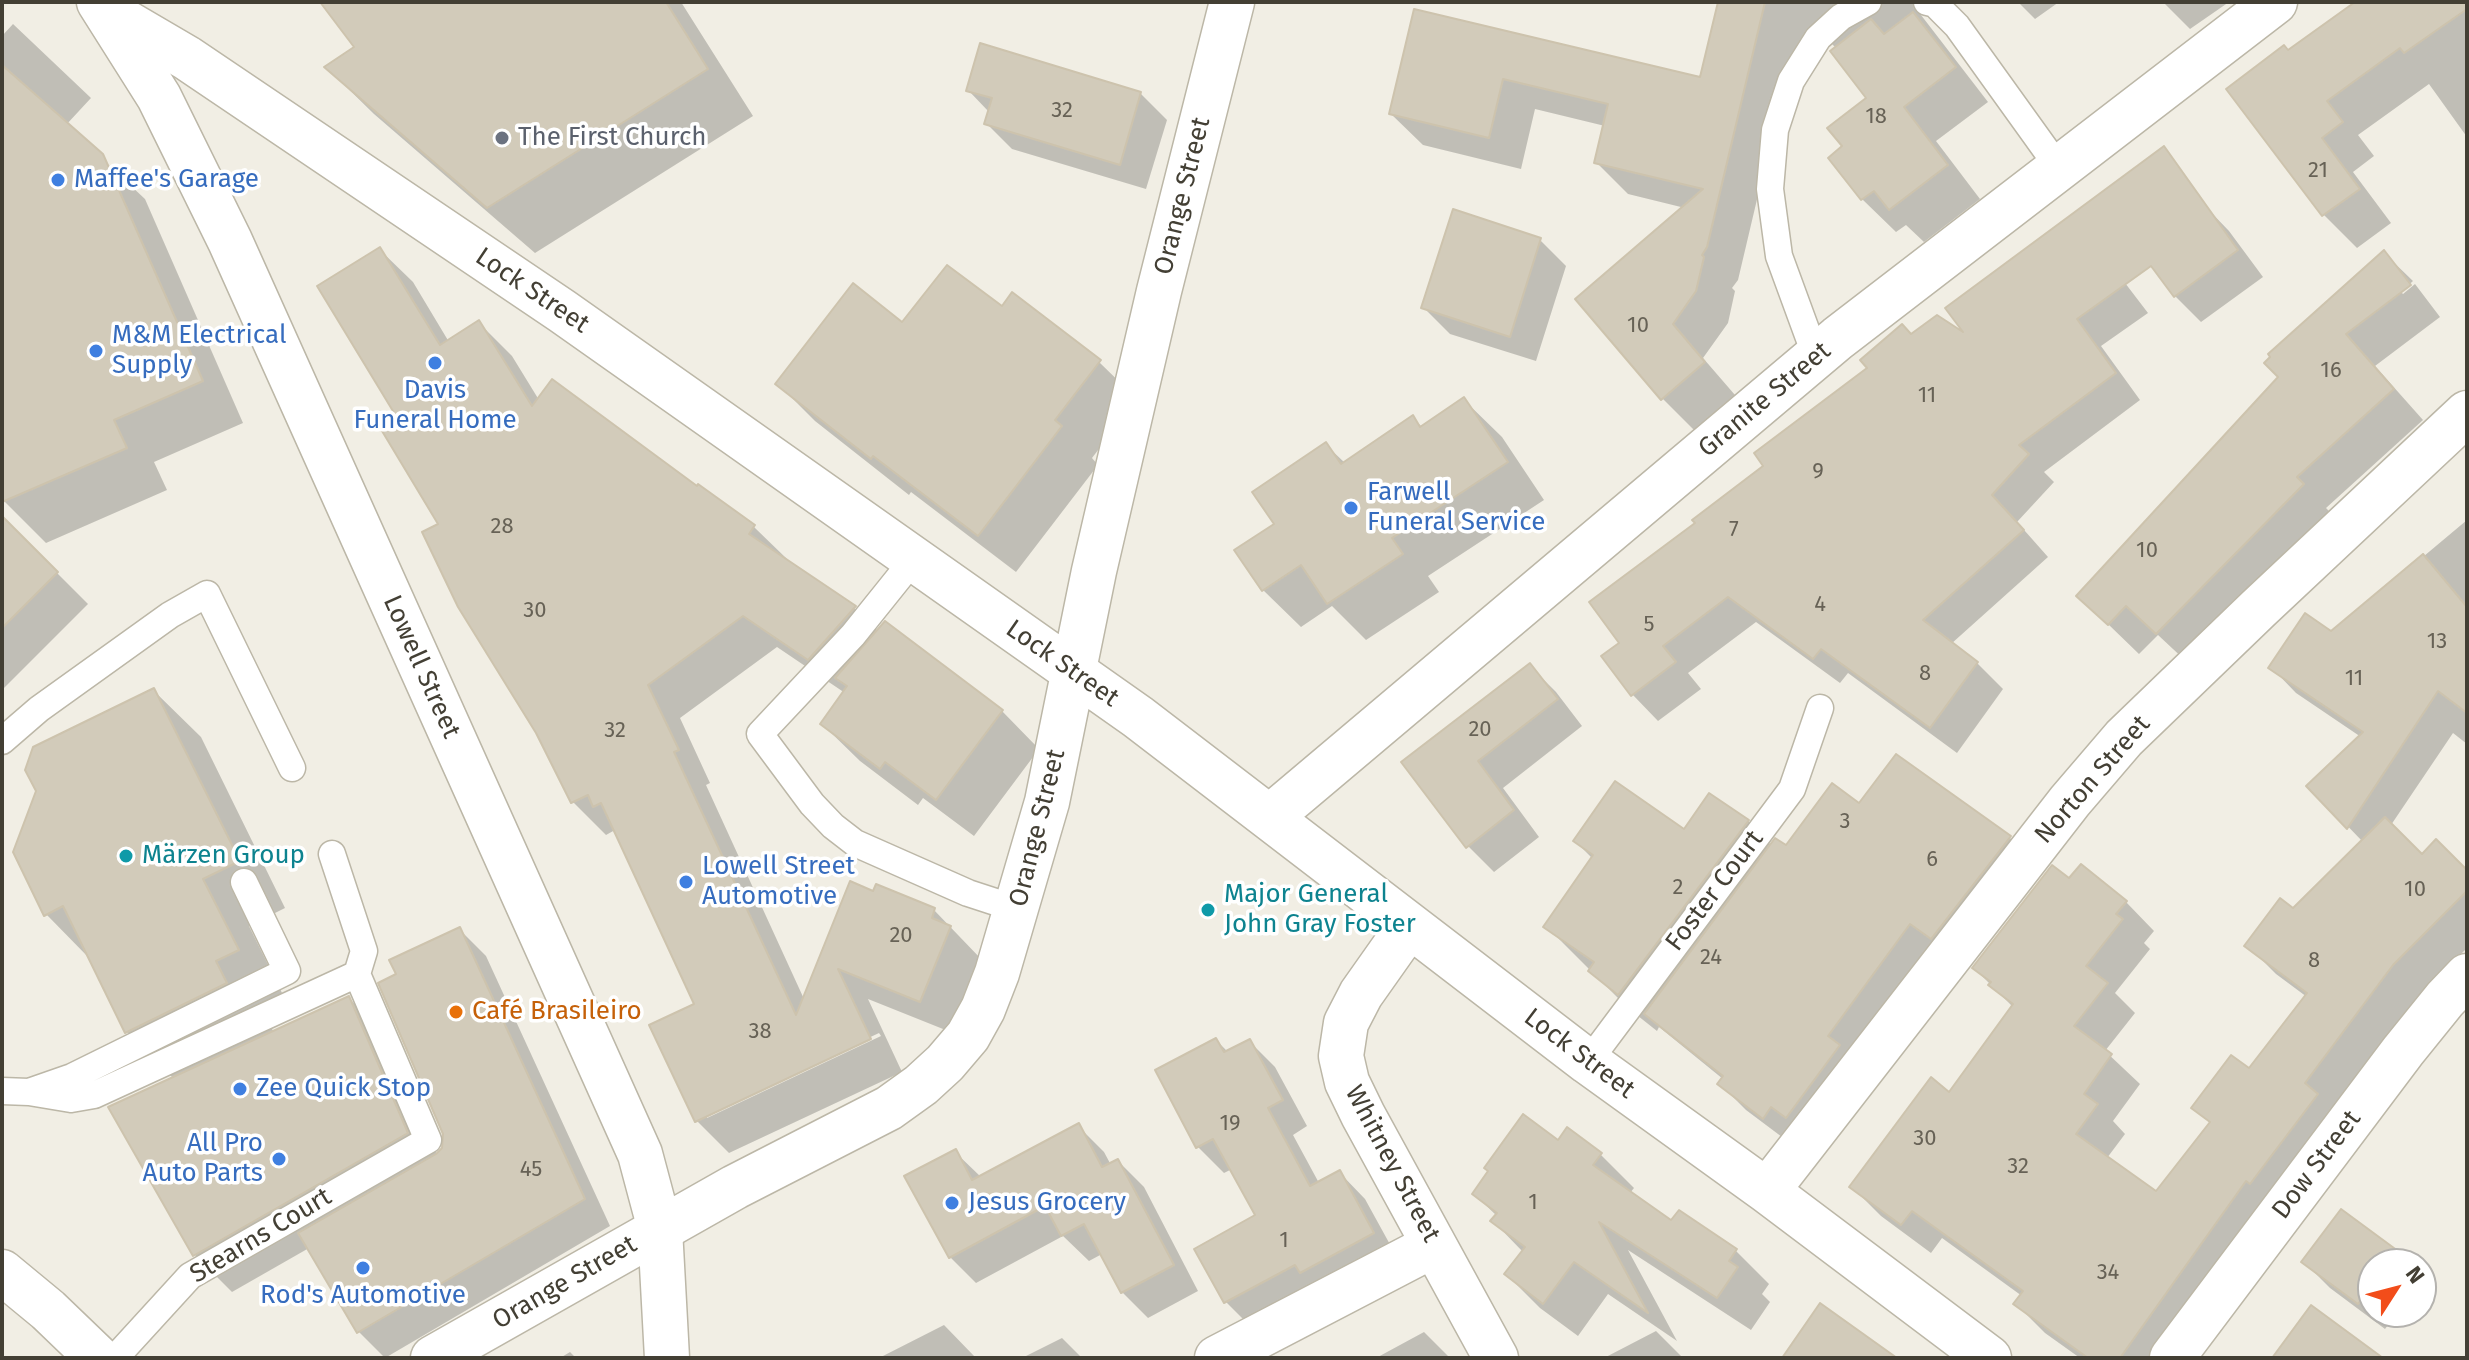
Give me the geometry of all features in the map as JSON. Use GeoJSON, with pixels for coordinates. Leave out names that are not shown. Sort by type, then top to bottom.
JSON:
{"type":"FeatureCollection","features":[{"type":"Feature","properties":{"kind":"street","name":"Orange Street"},"geometry":{"type":"LineString","coordinates":[[433,1358],[660,1229],[889,1108],[937,1070],[968,1036],[983,1009],[1017,909],[1047,802],[1094,571],[1152,319],[1232,2]]}},
{"type":"Feature","properties":{"kind":"street","name":"Granite Street"},"geometry":{"type":"LineString","coordinates":[[1270,817],[1816,357],[2275,2]]}},
{"type":"Feature","properties":{"kind":"street","name":"Lock Street"},"geometry":{"type":"LineString","coordinates":[[102,6],[187,58],[535,293],[1074,672],[1189,755],[1588,1062],[1767,1191],[1989,1358]]}},
{"type":"Feature","properties":{"kind":"street","name":"Lowell Street"},"geometry":{"type":"LineString","coordinates":[[102,6],[159,97],[237,255],[640,1154],[660,1229],[667,1358]]}},
{"type":"Feature","properties":{"kind":"street","name":"Norton Street"},"geometry":{"type":"LineString","coordinates":[[1767,1191],[2070,801],[2124,738],[2467,413]]}},
{"type":"Feature","properties":{"kind":"street","name":"Whitney Street"},"geometry":{"type":"LineString","coordinates":[[1409,926],[1351,1013],[1346,1023],[1341,1056],[1347,1082],[1363,1115],[1496,1358]]}},
{"type":"Feature","properties":{"kind":"street","name":"Dow Street"},"geometry":{"type":"LineString","coordinates":[[2172,1358],[2403,1051],[2467,976]]}},
{"type":"Feature","properties":{"kind":"street"},"geometry":{"type":"LineString","coordinates":[[1217,1358],[1434,1245]]}},
{"type":"Feature","properties":{"kind":"street"},"geometry":{"type":"LineString","coordinates":[[2,1272],[98,1358]]}},
{"type":"Feature","properties":{"kind":"lane"},"geometry":{"type":"LineString","coordinates":[[1816,357],[1779,256],[1770,189],[1775,130],[1791,81],[1818,38],[1841,17],[1868,2]]}},
{"type":"Feature","properties":{"kind":"lane"},"geometry":{"type":"LineString","coordinates":[[1927,2],[1935,4],[1957,26],[2059,168]]}},
{"type":"Feature","properties":{"kind":"lane"},"geometry":{"type":"LineString","coordinates":[[914,559],[853,635],[760,734],[812,804],[855,843],[968,893],[1017,909]]}},
{"type":"Feature","properties":{"kind":"lane"},"geometry":{"type":"LineString","coordinates":[[2,741],[39,709],[134,640],[207,594],[292,768]]}},
{"type":"Feature","properties":{"kind":"lane","name":"Foster Court"},"geometry":{"type":"LineString","coordinates":[[1588,1062],[1792,789],[1820,708]]}},
{"type":"Feature","properties":{"kind":"lane"},"geometry":{"type":"LineString","coordinates":[[2,1091],[71,1099],[94,1095],[357,974],[364,951],[332,854]]}},
{"type":"Feature","properties":{"kind":"lane"},"geometry":{"type":"LineString","coordinates":[[29,1092],[72,1077],[287,971],[244,882]]}},
{"type":"Feature","properties":{"kind":"lane","name":"Stearns Court"},"geometry":{"type":"LineString","coordinates":[[115,1358],[190,1276],[428,1140],[357,974]]}},
{"type":"Feature","properties":{"kind":"building","name":"The First Church"},"geometry":{"type":"Polygon","coordinates":[[[320,2],[666,2],[708,69],[487,208],[324,67],[354,47],[320,2]]]}},
{"type":"Feature","properties":{"kind":"building"},"geometry":{"type":"Polygon","coordinates":[[[1718,2],[1765,2],[1707,247],[1702,255],[1696,291],[1673,324],[1705,362],[1661,400],[1575,299],[1703,189],[1594,163],[1608,104],[1503,79],[1489,138],[1389,114],[1414,9],[1700,77],[1718,2]]]}},
{"type":"Feature","properties":{"kind":"building"},"geometry":{"type":"Polygon","coordinates":[[[2355,2],[2467,2],[2467,9],[2404,53],[2400,48],[2327,101],[2343,122],[2322,138],[2360,189],[2322,216],[2226,89],[2284,45],[2288,50],[2355,2]]]}},
{"type":"Feature","properties":{"kind":"building"},"geometry":{"type":"Polygon","coordinates":[[[1913,12],[1956,67],[1904,107],[1948,165],[1889,210],[1874,191],[1861,200],[1828,158],[1842,146],[1827,128],[1866,98],[1830,51],[1871,19],[1884,34],[1913,12]]]}},
{"type":"Feature","properties":{"kind":"building"},"geometry":{"type":"Polygon","coordinates":[[[980,43],[1141,92],[1120,165],[984,124],[992,98],[966,91],[980,43]]]}},
{"type":"Feature","properties":{"kind":"building","name":"M&M Electrical Supply"},"geometry":{"type":"Polygon","coordinates":[[[2,65],[103,154],[203,381],[114,420],[127,448],[2,502],[2,65]]]}},
{"type":"Feature","properties":{"kind":"building"},"geometry":{"type":"Polygon","coordinates":[[[2164,146],[2238,250],[2174,297],[2151,266],[2077,319],[2116,373],[2019,445],[2029,454],[1992,495],[2024,530],[1923,620],[1978,662],[1930,728],[1821,649],[1813,659],[1728,597],[1663,646],[1676,662],[1631,696],[1601,656],[1619,643],[1589,602],[1695,523],[1692,520],[1763,466],[1754,453],[1867,368],[1860,360],[1902,324],[1911,334],[1937,315],[1963,332],[1945,308],[2164,146]]]}},
{"type":"Feature","properties":{"kind":"building"},"geometry":{"type":"Polygon","coordinates":[[[1453,209],[1541,238],[1510,337],[1421,308],[1453,209]]]}},
{"type":"Feature","properties":{"kind":"building"},"geometry":{"type":"Polygon","coordinates":[[[380,247],[440,345],[479,320],[532,406],[552,379],[755,525],[749,534],[856,606],[808,660],[743,616],[648,685],[679,750],[674,752],[796,1015],[850,881],[873,891],[876,884],[935,908],[932,918],[951,926],[920,1002],[838,969],[871,1039],[695,1122],[649,1025],[694,1004],[601,803],[593,807],[588,795],[571,803],[536,733],[458,607],[422,532],[438,524],[379,426],[396,416],[317,286],[380,247]]]}},
{"type":"Feature","properties":{"kind":"building"},"geometry":{"type":"Polygon","coordinates":[[[2384,250],[2411,285],[2346,334],[2394,389],[2297,477],[2304,484],[2156,634],[2126,606],[2108,625],[2076,596],[2278,377],[2264,363],[2270,357],[2268,354],[2384,250]]]}},
{"type":"Feature","properties":{"kind":"building"},"geometry":{"type":"Polygon","coordinates":[[[947,265],[1002,306],[1012,292],[1101,360],[1055,420],[1062,426],[978,536],[873,456],[871,459],[775,384],[853,283],[902,322],[947,265]]]}},
{"type":"Feature","properties":{"kind":"building","name":"Farwell Funeral Service"},"geometry":{"type":"Polygon","coordinates":[[[1464,397],[1508,462],[1392,538],[1403,554],[1327,604],[1301,565],[1262,591],[1234,550],[1274,524],[1252,492],[1326,442],[1341,464],[1413,415],[1420,427],[1464,397]]]}},
{"type":"Feature","properties":{"kind":"building"},"geometry":{"type":"Polygon","coordinates":[[[2,516],[58,572],[2,628],[2,516]]]}},
{"type":"Feature","properties":{"kind":"building"},"geometry":{"type":"Polygon","coordinates":[[[2423,554],[2467,607],[2467,713],[2438,691],[2347,829],[2306,786],[2363,732],[2268,668],[2305,613],[2331,631],[2423,554]]]}},
{"type":"Feature","properties":{"kind":"building"},"geometry":{"type":"Polygon","coordinates":[[[885,621],[1003,710],[936,800],[885,762],[880,769],[820,724],[847,686],[835,678],[885,621]]]}},
{"type":"Feature","properties":{"kind":"building"},"geometry":{"type":"Polygon","coordinates":[[[1530,663],[1558,699],[1478,761],[1514,810],[1466,848],[1401,762],[1530,663]]]}},
{"type":"Feature","properties":{"kind":"building","name":"Märzen Group"},"geometry":{"type":"Polygon","coordinates":[[[154,688],[240,861],[203,879],[239,950],[216,961],[227,983],[125,1033],[63,906],[44,916],[13,852],[36,791],[25,770],[33,747],[154,688]]]}},
{"type":"Feature","properties":{"kind":"building"},"geometry":{"type":"Polygon","coordinates":[[[1896,754],[2011,836],[1931,939],[1910,924],[1828,1036],[1840,1045],[1786,1118],[1771,1107],[1763,1119],[1717,1084],[1723,1076],[1644,1014],[1775,838],[1786,845],[1832,783],[1859,803],[1896,754]]]}},
{"type":"Feature","properties":{"kind":"building"},"geometry":{"type":"Polygon","coordinates":[[[1615,781],[1684,829],[1709,793],[1749,820],[1618,995],[1588,971],[1594,962],[1543,927],[1593,855],[1573,841],[1615,781]]]}},
{"type":"Feature","properties":{"kind":"building"},"geometry":{"type":"Polygon","coordinates":[[[2385,817],[2422,854],[2436,839],[2467,870],[2467,891],[2393,965],[2305,1083],[2318,1094],[2250,1184],[2246,1181],[2120,1358],[2088,1358],[2013,1304],[2023,1291],[1912,1211],[1901,1225],[1849,1187],[1931,1077],[1949,1092],[2013,1004],[1972,968],[2052,865],[2069,878],[2081,864],[2127,901],[2116,914],[2123,919],[2086,966],[2108,983],[2074,1026],[2112,1054],[2084,1094],[2098,1104],[2076,1134],[2156,1191],[2210,1122],[2191,1108],[2231,1055],[2249,1068],[2307,993],[2244,946],[2280,898],[2293,908],[2385,817]]]}},
{"type":"Feature","properties":{"kind":"building"},"geometry":{"type":"Polygon","coordinates":[[[460,927],[585,1199],[357,1333],[298,1233],[442,1148],[443,1134],[378,983],[396,974],[389,960],[460,927]]]}},
{"type":"Feature","properties":{"kind":"building"},"geometry":{"type":"Polygon","coordinates":[[[349,996],[408,1133],[193,1256],[108,1107],[349,996]]]}},
{"type":"Feature","properties":{"kind":"building"},"geometry":{"type":"Polygon","coordinates":[[[1216,1038],[1224,1052],[1250,1039],[1283,1100],[1268,1108],[1310,1186],[1340,1170],[1374,1233],[1300,1273],[1295,1265],[1224,1303],[1194,1249],[1255,1215],[1213,1139],[1196,1148],[1155,1070],[1216,1038]]]}},
{"type":"Feature","properties":{"kind":"building"},"geometry":{"type":"Polygon","coordinates":[[[1523,1114],[1558,1140],[1567,1127],[1602,1153],[1593,1165],[1671,1220],[1679,1210],[1737,1249],[1729,1261],[1738,1267],[1717,1298],[1599,1222],[1648,1313],[1574,1262],[1543,1304],[1504,1274],[1525,1247],[1490,1221],[1497,1213],[1472,1194],[1488,1171],[1484,1168],[1523,1114]]]}},
{"type":"Feature","properties":{"kind":"building"},"geometry":{"type":"Polygon","coordinates":[[[1079,1123],[1102,1167],[1118,1159],[1174,1265],[1121,1293],[1084,1224],[1061,1236],[1045,1206],[949,1258],[904,1176],[956,1149],[972,1180],[1079,1123]]]}},
{"type":"Feature","properties":{"kind":"building"},"geometry":{"type":"Polygon","coordinates":[[[2341,1209],[2394,1248],[2357,1248],[2357,1303],[2301,1262],[2341,1209]]]}},
{"type":"Feature","properties":{"kind":"building"},"geometry":{"type":"Polygon","coordinates":[[[1820,1303],[1897,1358],[1782,1358],[1820,1303]]]}},
{"type":"Feature","properties":{"kind":"building"},"geometry":{"type":"Polygon","coordinates":[[[2311,1305],[2383,1358],[2272,1358],[2311,1305]]]}},
{"type":"Feature","properties":{"kind":"place","name":"The First Church"},"geometry":{"type":"Point","coordinates":[502,138]}},
{"type":"Feature","properties":{"kind":"place","name":"Maffee's Garage"},"geometry":{"type":"Point","coordinates":[58,180]}},
{"type":"Feature","properties":{"kind":"place","name":"M&M Electrical Supply"},"geometry":{"type":"Point","coordinates":[96,351]}},
{"type":"Feature","properties":{"kind":"place","name":"Davis Funeral Home"},"geometry":{"type":"Point","coordinates":[435,363]}},
{"type":"Feature","properties":{"kind":"place","name":"Farwell Funeral Service"},"geometry":{"type":"Point","coordinates":[1351,508]}},
{"type":"Feature","properties":{"kind":"place","name":"Märzen Group"},"geometry":{"type":"Point","coordinates":[126,856]}},
{"type":"Feature","properties":{"kind":"place","name":"Lowell Street Automotive"},"geometry":{"type":"Point","coordinates":[686,882]}},
{"type":"Feature","properties":{"kind":"place","name":"Major General John Gray Foster"},"geometry":{"type":"Point","coordinates":[1208,910]}},
{"type":"Feature","properties":{"kind":"place","name":"Café Brasileiro"},"geometry":{"type":"Point","coordinates":[456,1012]}},
{"type":"Feature","properties":{"kind":"place","name":"Zee Quick Stop"},"geometry":{"type":"Point","coordinates":[240,1089]}},
{"type":"Feature","properties":{"kind":"place","name":"All Pro Auto Parts"},"geometry":{"type":"Point","coordinates":[279,1159]}},
{"type":"Feature","properties":{"kind":"place","name":"Jesus Grocery"},"geometry":{"type":"Point","coordinates":[952,1203]}},
{"type":"Feature","properties":{"kind":"place","name":"Rod's Automotive"},"geometry":{"type":"Point","coordinates":[363,1268]}}]}
